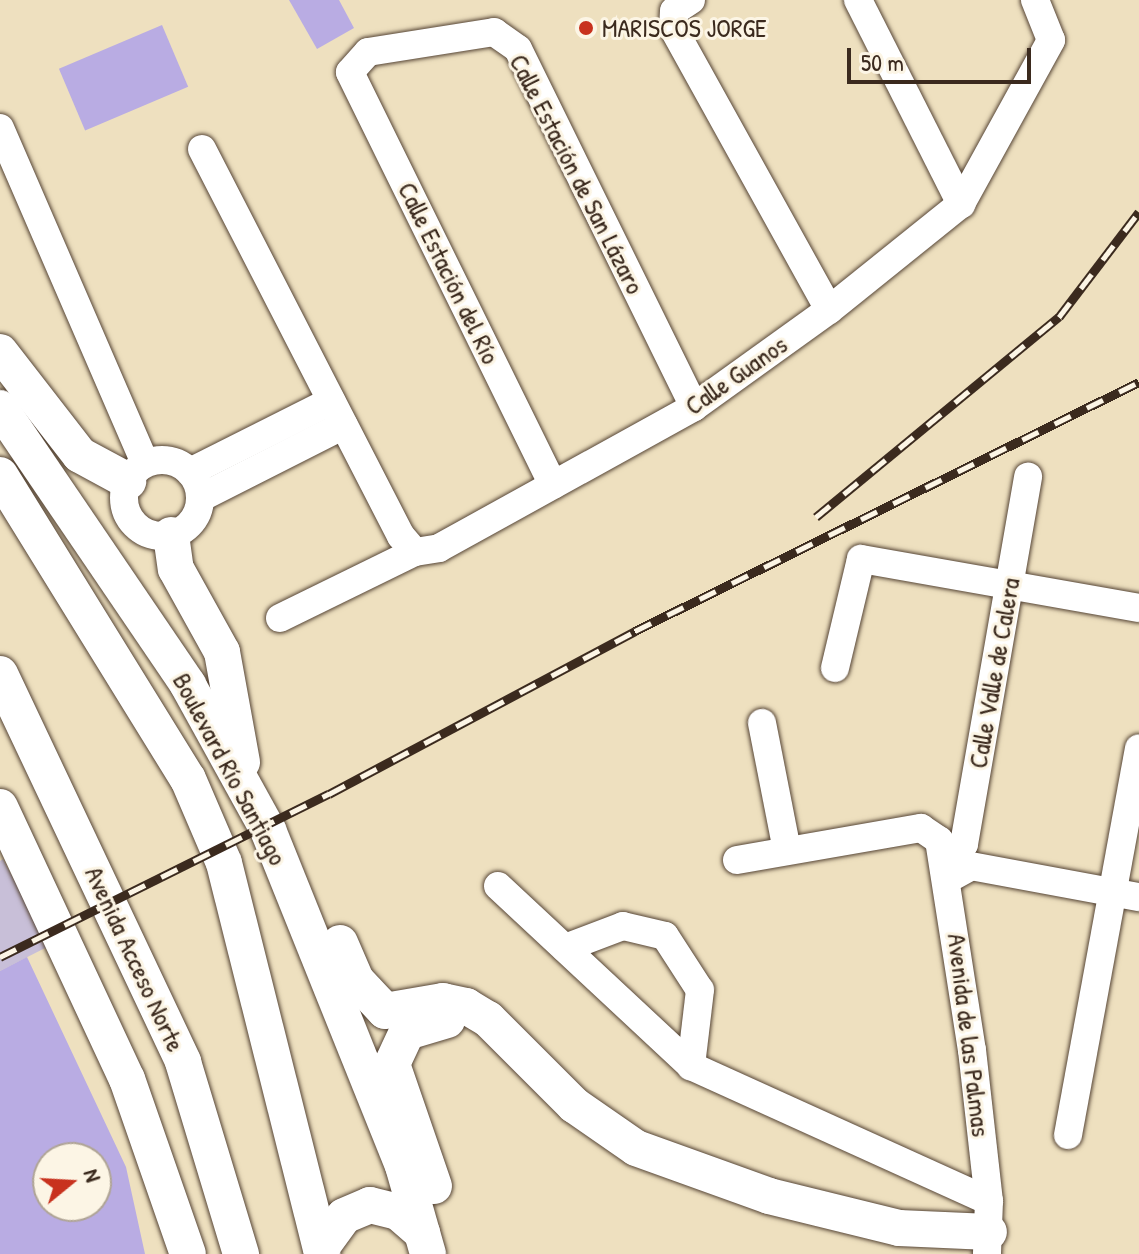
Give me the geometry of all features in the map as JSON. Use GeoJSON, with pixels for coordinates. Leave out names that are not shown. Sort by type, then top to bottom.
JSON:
{"type":"FeatureCollection","features":[{"type":"Feature","properties":{"kind":"main road"},"geometry":{"type":"LineString","coordinates":[[0,352],[80,455],[136,472]]}},
{"type":"Feature","properties":{"kind":"main road","name":"Boulevard Río Santiago"},"geometry":{"type":"LineString","coordinates":[[0,408],[188,685],[248,791],[268,830],[353,1033],[433,1247]]}},
{"type":"Feature","properties":{"kind":"main road","name":"Boulevard Río Santiago"},"geometry":{"type":"LineString","coordinates":[[0,475],[188,779],[224,863],[322,1251]]}},
{"type":"Feature","properties":{"kind":"main road"},"geometry":{"type":"LineString","coordinates":[[171,535],[176,569],[222,652],[248,791]]}},
{"type":"Feature","properties":{"kind":"main road","name":"Avenida Acceso Norte"},"geometry":{"type":"LineString","coordinates":[[0,674],[183,1062],[241,1254]]}},
{"type":"Feature","properties":{"kind":"main road"},"geometry":{"type":"LineString","coordinates":[[0,807],[127,1079],[188,1254]]}},
{"type":"Feature","properties":{"kind":"main road"},"geometry":{"type":"LineString","coordinates":[[268,830],[294,853],[314,883],[356,980],[385,1011],[443,1001],[466,1006],[488,1019],[534,1070],[607,1131],[670,1163],[769,1196],[899,1228],[982,1235]]}},
{"type":"Feature","properties":{"kind":"main road"},"geometry":{"type":"LineString","coordinates":[[433,1247],[434,1186],[392,1064],[407,1032],[440,1020],[473,1030],[574,1130],[644,1173],[769,1216],[895,1250],[982,1235]]}},
{"type":"Feature","properties":{"kind":"main road"},"geometry":{"type":"LineString","coordinates":[[322,1251],[344,1216],[370,1205],[398,1212],[433,1247]]}},
{"type":"Feature","properties":{"kind":"street"},"geometry":{"type":"LineString","coordinates":[[858,0],[961,204]]}},
{"type":"Feature","properties":{"kind":"street","name":"Calle Guanos"},"geometry":{"type":"LineString","coordinates":[[280,618],[415,552],[439,548],[694,407],[829,310],[961,204],[1051,40],[1035,0]]}},
{"type":"Feature","properties":{"kind":"street"},"geometry":{"type":"LineString","coordinates":[[682,5],[673,28],[829,310]]}},
{"type":"Feature","properties":{"kind":"street","name":"Calle Estación de San Lázaro"},"geometry":{"type":"LineString","coordinates":[[356,60],[368,52],[494,32],[518,49],[694,407]]}},
{"type":"Feature","properties":{"kind":"street","name":"Calle Estación del Río"},"geometry":{"type":"LineString","coordinates":[[356,60],[350,72],[553,485]]}},
{"type":"Feature","properties":{"kind":"street"},"geometry":{"type":"LineString","coordinates":[[0,128],[136,472]]}},
{"type":"Feature","properties":{"kind":"street"},"geometry":{"type":"LineString","coordinates":[[202,149],[401,536],[415,552]]}},
{"type":"Feature","properties":{"kind":"street"},"geometry":{"type":"LineString","coordinates":[[195,485],[338,413]]}},
{"type":"Feature","properties":{"kind":"street"},"geometry":{"type":"LineString","coordinates":[[170,460],[195,485],[192,522],[171,535],[147,533],[129,517],[124,493],[136,472],[170,460]]}},
{"type":"Feature","properties":{"kind":"street","name":"Calle Valle de Calera"},"geometry":{"type":"LineString","coordinates":[[957,862],[1028,477]]}},
{"type":"Feature","properties":{"kind":"street"},"geometry":{"type":"LineString","coordinates":[[835,668],[861,559],[1139,608]]}},
{"type":"Feature","properties":{"kind":"street"},"geometry":{"type":"LineString","coordinates":[[737,860],[787,851],[762,723]]}},
{"type":"Feature","properties":{"kind":"street"},"geometry":{"type":"LineString","coordinates":[[1068,1135],[1126,894],[1139,748]]}},
{"type":"Feature","properties":{"kind":"street","name":"Avenida de las Palmas"},"geometry":{"type":"LineString","coordinates":[[787,851],[921,828],[935,834],[957,862],[982,1235]]}},
{"type":"Feature","properties":{"kind":"street"},"geometry":{"type":"LineString","coordinates":[[957,862],[1126,894]]}},
{"type":"Feature","properties":{"kind":"street"},"geometry":{"type":"LineString","coordinates":[[498,886],[691,1066],[982,1235]]}},
{"type":"Feature","properties":{"kind":"street"},"geometry":{"type":"LineString","coordinates":[[565,948],[623,926],[665,936],[700,990],[691,1066]]}},
{"type":"Feature","properties":{"kind":"shaded area"},"geometry":{"type":"Polygon","coordinates":[[[3,859],[49,946],[0,971],[0,861],[3,859]]]}},
{"type":"Feature","properties":{"kind":"building"},"geometry":{"type":"Polygon","coordinates":[[[289,0],[339,0],[354,28],[317,49],[289,0]]]}},
{"type":"Feature","properties":{"kind":"building"},"geometry":{"type":"Polygon","coordinates":[[[162,25],[188,87],[85,130],[59,69],[162,25]]]}},
{"type":"Feature","properties":{"kind":"building"},"geometry":{"type":"Polygon","coordinates":[[[27,957],[126,1167],[145,1254],[0,1254],[0,971],[27,957]]]}},
{"type":"Feature","properties":{"kind":"railway"},"geometry":{"type":"LineString","coordinates":[[816,517],[1059,317],[1139,212]]}},
{"type":"Feature","properties":{"kind":"railway"},"geometry":{"type":"LineString","coordinates":[[0,957],[329,794],[635,631],[1139,382]]}},
{"type":"Feature","properties":{"kind":"place","name":"MARISCOS JORGE"},"geometry":{"type":"Point","coordinates":[586,28]}}]}
